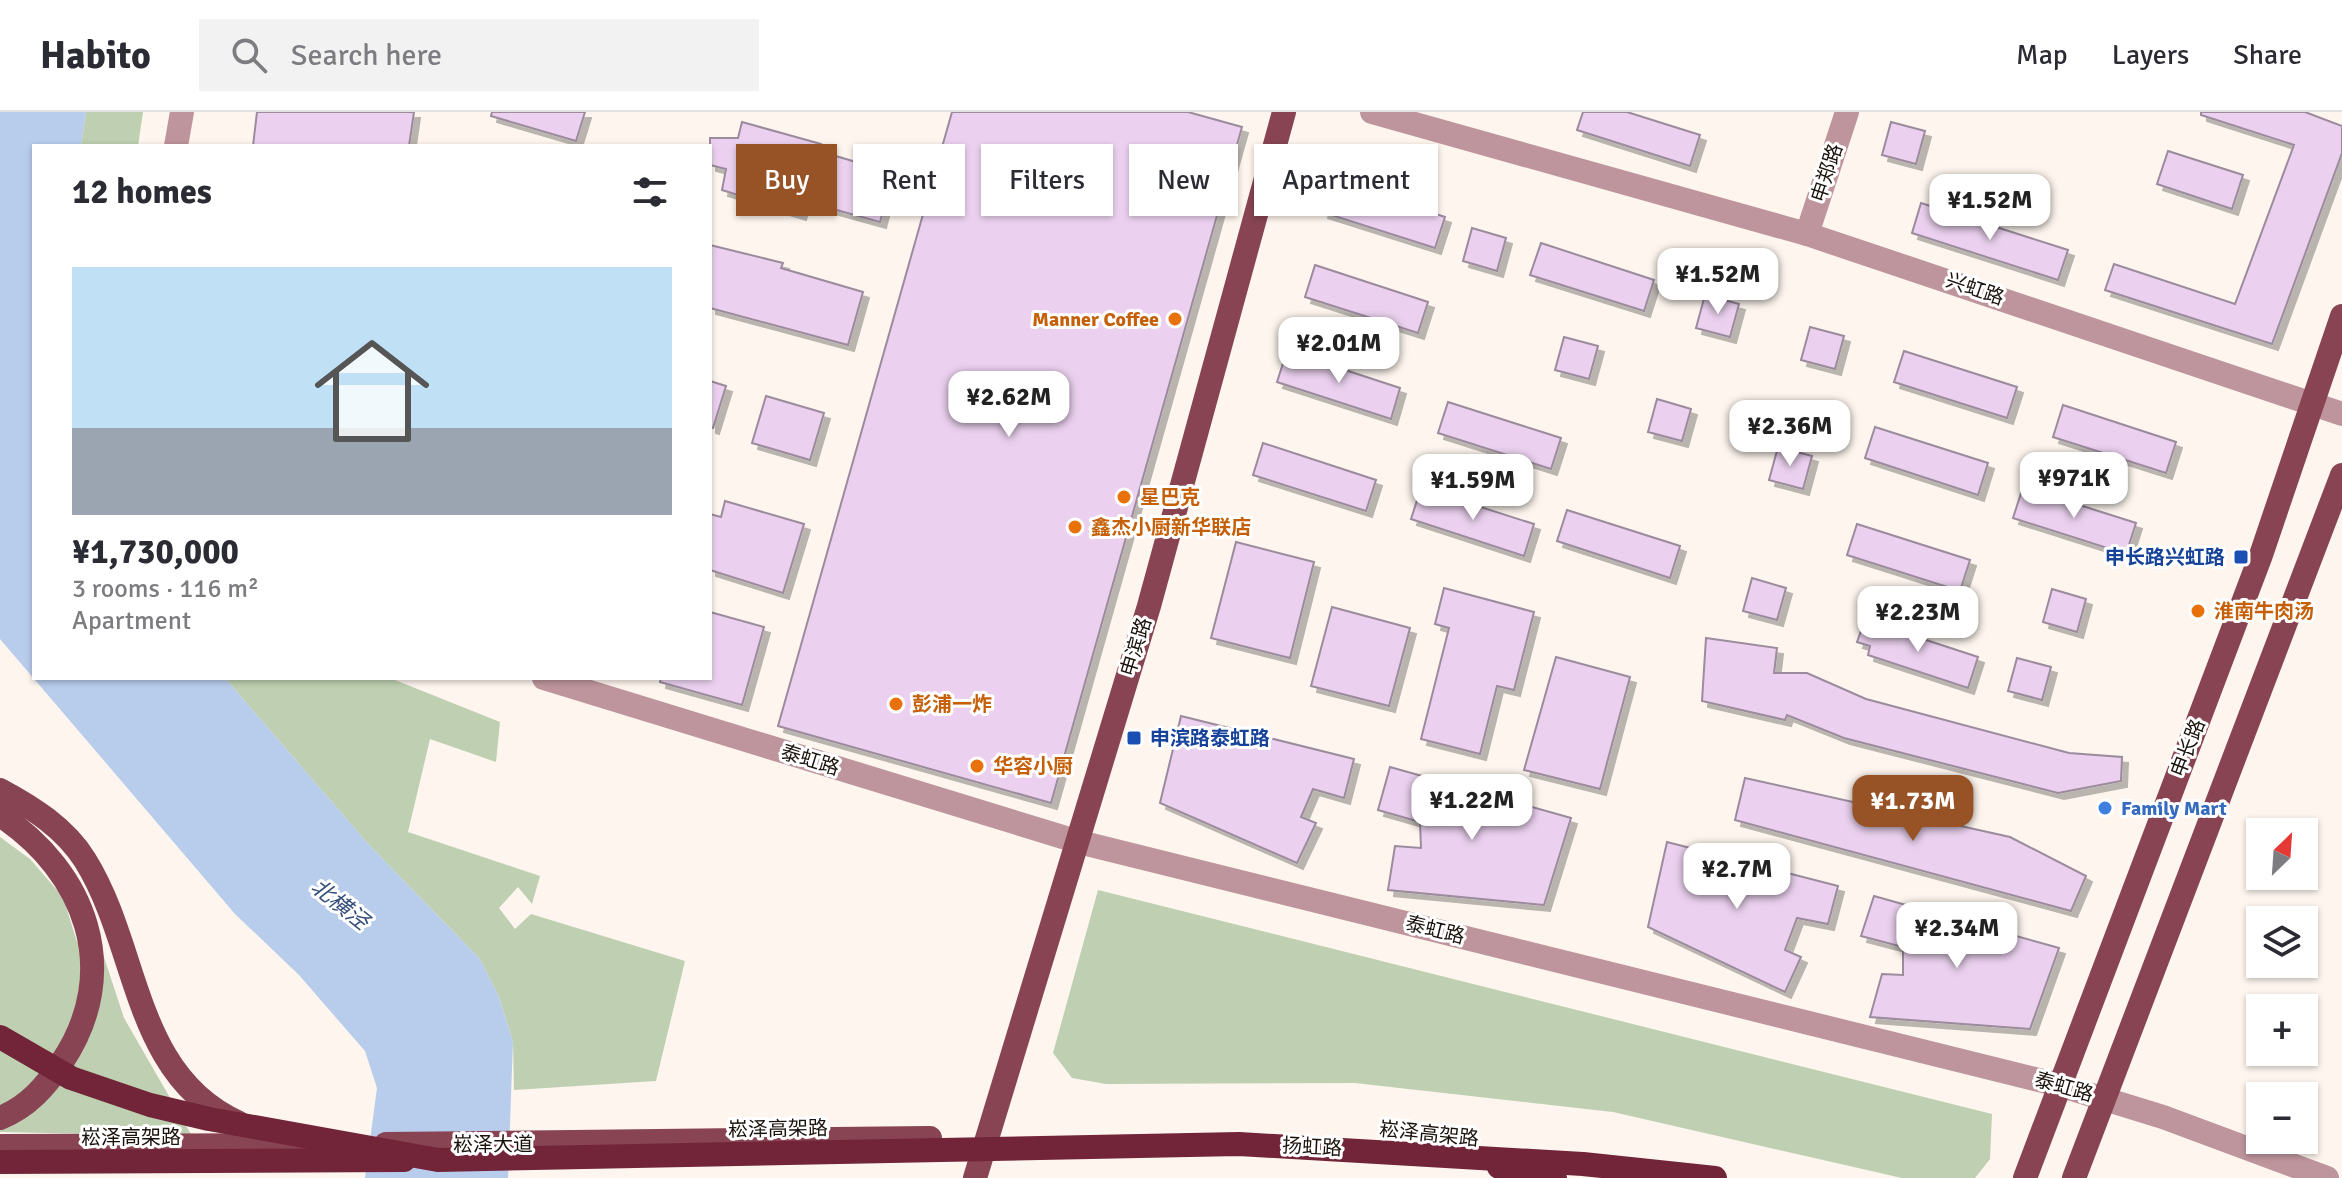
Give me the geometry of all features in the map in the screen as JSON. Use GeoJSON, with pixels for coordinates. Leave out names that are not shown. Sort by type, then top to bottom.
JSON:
{"type":"FeatureCollection","features":[{"type":"Feature","properties":{"kind":"highway"},"geometry":{"type":"LineString","coordinates":[[0,1037],[71,1078],[150,1105],[209,1119],[438,1160]]}},
{"type":"Feature","properties":{"kind":"highway","name":"崧泽高架路"},"geometry":{"type":"LineString","coordinates":[[0,1162],[438,1160],[1239,1144],[1452,1158],[1555,1178]]}},
{"type":"Feature","properties":{"kind":"highway"},"geometry":{"type":"LineString","coordinates":[[1452,1158],[1583,1164],[1715,1178]]}},
{"type":"Feature","properties":{"kind":"main road","name":"申滨路"},"geometry":{"type":"LineString","coordinates":[[975,1178],[1149,606],[1284,112]]}},
{"type":"Feature","properties":{"kind":"main road","name":"申长路"},"geometry":{"type":"LineString","coordinates":[[2025,1178],[2261,555],[2310,402],[2342,316]]}},
{"type":"Feature","properties":{"kind":"main road"},"geometry":{"type":"LineString","coordinates":[[2074,1178],[2342,475]]}},
{"type":"Feature","properties":{"kind":"main road"},"geometry":{"type":"LineString","coordinates":[[0,790],[33,808],[84,858],[104,898],[153,1037],[170,1068],[196,1096],[224,1116],[289,1145]]}},
{"type":"Feature","properties":{"kind":"main road"},"geometry":{"type":"LineString","coordinates":[[0,815],[21,829],[53,859],[74,890],[89,932],[91,968],[86,1015],[73,1046],[46,1085],[17,1112],[0,1118]]}},
{"type":"Feature","properties":{"kind":"main road","name":"崧泽大道"},"geometry":{"type":"LineString","coordinates":[[0,1146],[987,1138]]}},
{"type":"Feature","properties":{"kind":"main road","name":"扬虹路"},"geometry":{"type":"LineString","coordinates":[[987,1138],[1319,1146],[1683,1178]]}},
{"type":"Feature","properties":{"kind":"street"},"geometry":{"type":"LineString","coordinates":[[176,144],[182,112]]}},
{"type":"Feature","properties":{"kind":"street","name":"兴虹路"},"geometry":{"type":"LineString","coordinates":[[1372,112],[1807,234],[2342,414]]}},
{"type":"Feature","properties":{"kind":"street","name":"申郑路"},"geometry":{"type":"LineString","coordinates":[[1807,234],[1847,112]]}},
{"type":"Feature","properties":{"kind":"street","name":"泰虹路"},"geometry":{"type":"LineString","coordinates":[[551,680],[1079,842],[2059,1085],[2327,1178]]}},
{"type":"Feature","properties":{"kind":"green space"},"geometry":{"type":"Polygon","coordinates":[[[86,112],[143,112],[138,144],[81,144],[86,112]]]}},
{"type":"Feature","properties":{"kind":"green space"},"geometry":{"type":"Polygon","coordinates":[[[227,680],[395,680],[500,722],[496,762],[430,739],[408,832],[540,876],[532,904],[518,887],[499,908],[515,929],[531,914],[685,961],[656,1081],[514,1090],[513,1042],[499,997],[480,959],[369,845],[227,680]]]}},
{"type":"Feature","properties":{"kind":"green space"},"geometry":{"type":"Polygon","coordinates":[[[0,837],[30,859],[63,897],[77,942],[100,945],[124,1018],[192,1136],[0,1132],[0,837]]]}},
{"type":"Feature","properties":{"kind":"green space"},"geometry":{"type":"Polygon","coordinates":[[[1098,890],[1992,1114],[1990,1159],[1975,1178],[1902,1178],[1613,1112],[1355,1083],[1106,1084],[1072,1078],[1053,1053],[1098,890]]]}},
{"type":"Feature","properties":{"kind":"water"},"geometry":{"type":"Polygon","coordinates":[[[0,112],[86,112],[81,144],[32,144],[32,676],[0,639],[0,112]]]}},
{"type":"Feature","properties":{"kind":"water","name":"北横泾"},"geometry":{"type":"Polygon","coordinates":[[[35,680],[227,680],[369,845],[480,959],[499,997],[513,1042],[508,1178],[365,1178],[377,1088],[365,1051],[299,975],[235,914],[35,680]]]}},
{"type":"Feature","properties":{"kind":"building"},"geometry":{"type":"Polygon","coordinates":[[[257,112],[414,112],[409,144],[253,144],[257,112]]]}},
{"type":"Feature","properties":{"kind":"building"},"geometry":{"type":"Polygon","coordinates":[[[492,112],[585,112],[576,141],[491,116],[492,112]]]}},
{"type":"Feature","properties":{"kind":"building"},"geometry":{"type":"Polygon","coordinates":[[[952,112],[1188,112],[1242,127],[1237,144],[1129,144],[1129,216],[1217,216],[1051,803],[778,726],[923,216],[965,216],[965,144],[943,144],[952,112]]]}},
{"type":"Feature","properties":{"kind":"building"},"geometry":{"type":"Polygon","coordinates":[[[1583,112],[1627,112],[1700,135],[1690,166],[1577,130],[1583,112]]]}},
{"type":"Feature","properties":{"kind":"building"},"geometry":{"type":"Polygon","coordinates":[[[2201,112],[2305,112],[2342,126],[2342,153],[2272,344],[2105,290],[2114,264],[2235,304],[2294,145],[2201,115],[2201,112]]]}},
{"type":"Feature","properties":{"kind":"building"},"geometry":{"type":"Polygon","coordinates":[[[742,122],[821,144],[736,144],[736,194],[722,190],[726,169],[712,166],[710,138],[738,138],[742,122]]]}},
{"type":"Feature","properties":{"kind":"building"},"geometry":{"type":"Polygon","coordinates":[[[1891,122],[1925,131],[1916,164],[1882,155],[1891,122]]]}},
{"type":"Feature","properties":{"kind":"building"},"geometry":{"type":"Polygon","coordinates":[[[2168,151],[2243,175],[2232,209],[2157,184],[2168,151]]]}},
{"type":"Feature","properties":{"kind":"building"},"geometry":{"type":"Polygon","coordinates":[[[837,156],[853,161],[853,215],[837,210],[837,156]]]}},
{"type":"Feature","properties":{"kind":"building"},"geometry":{"type":"Polygon","coordinates":[[[1921,203],[2068,250],[2058,280],[1912,233],[1921,203]]]}},
{"type":"Feature","properties":{"kind":"building"},"geometry":{"type":"Polygon","coordinates":[[[858,216],[882,216],[880,222],[858,216]]]}},
{"type":"Feature","properties":{"kind":"building"},"geometry":{"type":"Polygon","coordinates":[[[1335,216],[1445,217],[1435,248],[1335,216]]]}},
{"type":"Feature","properties":{"kind":"building"},"geometry":{"type":"Polygon","coordinates":[[[1472,228],[1506,238],[1497,271],[1463,261],[1472,228]]]}},
{"type":"Feature","properties":{"kind":"building"},"geometry":{"type":"Polygon","coordinates":[[[1541,243],[1654,280],[1644,311],[1530,275],[1541,243]]]}},
{"type":"Feature","properties":{"kind":"building"},"geometry":{"type":"Polygon","coordinates":[[[712,245],[783,263],[781,268],[863,292],[848,345],[712,309],[712,245]]]}},
{"type":"Feature","properties":{"kind":"building"},"geometry":{"type":"Polygon","coordinates":[[[1315,265],[1428,302],[1418,333],[1305,297],[1315,265]]]}},
{"type":"Feature","properties":{"kind":"building"},"geometry":{"type":"Polygon","coordinates":[[[1705,295],[1739,304],[1730,337],[1696,328],[1705,295]]]}},
{"type":"Feature","properties":{"kind":"building"},"geometry":{"type":"Polygon","coordinates":[[[1810,327],[1844,336],[1835,369],[1801,360],[1810,327]]]}},
{"type":"Feature","properties":{"kind":"building"},"geometry":{"type":"Polygon","coordinates":[[[1564,337],[1598,346],[1589,379],[1555,370],[1564,337]]]}},
{"type":"Feature","properties":{"kind":"building"},"geometry":{"type":"Polygon","coordinates":[[[1287,351],[1400,388],[1391,419],[1277,382],[1287,351]]]}},
{"type":"Feature","properties":{"kind":"building"},"geometry":{"type":"Polygon","coordinates":[[[1904,351],[2017,387],[2007,418],[1894,382],[1904,351]]]}},
{"type":"Feature","properties":{"kind":"building"},"geometry":{"type":"Polygon","coordinates":[[[712,382],[726,386],[712,428],[712,382]]]}},
{"type":"Feature","properties":{"kind":"building"},"geometry":{"type":"Polygon","coordinates":[[[766,396],[824,413],[810,460],[752,443],[766,396]]]}},
{"type":"Feature","properties":{"kind":"building"},"geometry":{"type":"Polygon","coordinates":[[[1657,399],[1691,409],[1682,441],[1648,432],[1657,399]]]}},
{"type":"Feature","properties":{"kind":"building"},"geometry":{"type":"Polygon","coordinates":[[[1448,402],[1561,438],[1551,469],[1438,433],[1448,402]]]}},
{"type":"Feature","properties":{"kind":"building"},"geometry":{"type":"Polygon","coordinates":[[[2063,405],[2176,442],[2166,473],[2053,437],[2063,405]]]}},
{"type":"Feature","properties":{"kind":"building"},"geometry":{"type":"Polygon","coordinates":[[[1875,427],[1988,463],[1978,495],[1865,458],[1875,427]]]}},
{"type":"Feature","properties":{"kind":"building"},"geometry":{"type":"Polygon","coordinates":[[[1263,443],[1376,480],[1366,511],[1253,475],[1263,443]]]}},
{"type":"Feature","properties":{"kind":"building"},"geometry":{"type":"Polygon","coordinates":[[[1778,447],[1812,456],[1803,489],[1769,480],[1778,447]]]}},
{"type":"Feature","properties":{"kind":"building"},"geometry":{"type":"Polygon","coordinates":[[[2023,487],[2136,523],[2126,554],[2013,518],[2023,487]]]}},
{"type":"Feature","properties":{"kind":"building"},"geometry":{"type":"Polygon","coordinates":[[[1421,488],[1534,524],[1524,556],[1411,519],[1421,488]]]}},
{"type":"Feature","properties":{"kind":"building"},"geometry":{"type":"Polygon","coordinates":[[[725,501],[804,524],[783,593],[712,571],[712,515],[721,517],[725,501]]]}},
{"type":"Feature","properties":{"kind":"building"},"geometry":{"type":"Polygon","coordinates":[[[1567,510],[1680,546],[1670,578],[1557,541],[1567,510]]]}},
{"type":"Feature","properties":{"kind":"building"},"geometry":{"type":"Polygon","coordinates":[[[1857,524],[1970,560],[1960,591],[1847,555],[1857,524]]]}},
{"type":"Feature","properties":{"kind":"building"},"geometry":{"type":"Polygon","coordinates":[[[1236,542],[1314,562],[1290,658],[1211,638],[1236,542]]]}},
{"type":"Feature","properties":{"kind":"building"},"geometry":{"type":"Polygon","coordinates":[[[1752,578],[1786,588],[1777,620],[1743,611],[1752,578]]]}},
{"type":"Feature","properties":{"kind":"building"},"geometry":{"type":"Polygon","coordinates":[[[1444,588],[1534,612],[1514,690],[1497,686],[1480,754],[1421,739],[1449,628],[1435,624],[1444,588]]]}},
{"type":"Feature","properties":{"kind":"building"},"geometry":{"type":"Polygon","coordinates":[[[2052,589],[2086,599],[2077,632],[2043,622],[2052,589]]]}},
{"type":"Feature","properties":{"kind":"building"},"geometry":{"type":"Polygon","coordinates":[[[1332,607],[1410,628],[1389,706],[1311,686],[1332,607]]]}},
{"type":"Feature","properties":{"kind":"building"},"geometry":{"type":"Polygon","coordinates":[[[712,613],[764,627],[742,705],[660,682],[712,680],[712,613]]]}},
{"type":"Feature","properties":{"kind":"building"},"geometry":{"type":"Polygon","coordinates":[[[1865,620],[1978,657],[1968,688],[1868,655],[1870,646],[1857,642],[1865,620]]]}},
{"type":"Feature","properties":{"kind":"building"},"geometry":{"type":"Polygon","coordinates":[[[1706,638],[1777,648],[1774,673],[1807,673],[1866,699],[2069,753],[2122,757],[2121,781],[2058,793],[1844,738],[1787,715],[1785,720],[1702,701],[1706,638]]]}},
{"type":"Feature","properties":{"kind":"building"},"geometry":{"type":"Polygon","coordinates":[[[1556,657],[1630,677],[1600,789],[1524,770],[1556,657]]]}},
{"type":"Feature","properties":{"kind":"building"},"geometry":{"type":"Polygon","coordinates":[[[2017,658],[2051,667],[2042,700],[2008,691],[2017,658]]]}},
{"type":"Feature","properties":{"kind":"building"},"geometry":{"type":"Polygon","coordinates":[[[1181,716],[1354,759],[1344,798],[1313,789],[1301,817],[1316,823],[1297,863],[1160,803],[1181,716]]]}},
{"type":"Feature","properties":{"kind":"building"},"geometry":{"type":"Polygon","coordinates":[[[1390,767],[1571,818],[1544,905],[1388,890],[1395,846],[1421,848],[1420,822],[1378,810],[1390,767]]]}},
{"type":"Feature","properties":{"kind":"building"},"geometry":{"type":"Polygon","coordinates":[[[1745,778],[2010,837],[2086,876],[2071,911],[1735,820],[1745,778]]]}},
{"type":"Feature","properties":{"kind":"building"},"geometry":{"type":"Polygon","coordinates":[[[1667,842],[1838,886],[1828,924],[1797,918],[1785,950],[1801,957],[1785,992],[1648,927],[1667,842]]]}},
{"type":"Feature","properties":{"kind":"building"},"geometry":{"type":"Polygon","coordinates":[[[1874,896],[2059,948],[2030,1029],[1870,1017],[1882,974],[1903,975],[1903,947],[1861,936],[1874,896]]]}},
{"type":"Feature","properties":{"kind":"place","name":"Manner Coffee"},"geometry":{"type":"Point","coordinates":[1175,319]}},
{"type":"Feature","properties":{"kind":"place","name":"星巴克"},"geometry":{"type":"Point","coordinates":[1124,497]}},
{"type":"Feature","properties":{"kind":"place","name":"鑫杰小厨新华联店"},"geometry":{"type":"Point","coordinates":[1075,527]}},
{"type":"Feature","properties":{"kind":"place","name":"申长路兴虹路"},"geometry":{"type":"Point","coordinates":[2241,557]}},
{"type":"Feature","properties":{"kind":"place","name":"淮南牛肉汤"},"geometry":{"type":"Point","coordinates":[2198,611]}},
{"type":"Feature","properties":{"kind":"place","name":"彭浦一炸"},"geometry":{"type":"Point","coordinates":[896,704]}},
{"type":"Feature","properties":{"kind":"place","name":"申滨路泰虹路"},"geometry":{"type":"Point","coordinates":[1134,738]}},
{"type":"Feature","properties":{"kind":"place","name":"华容小厨"},"geometry":{"type":"Point","coordinates":[977,766]}},
{"type":"Feature","properties":{"kind":"place","name":"Family Mart"},"geometry":{"type":"Point","coordinates":[2105,808]}}]}
